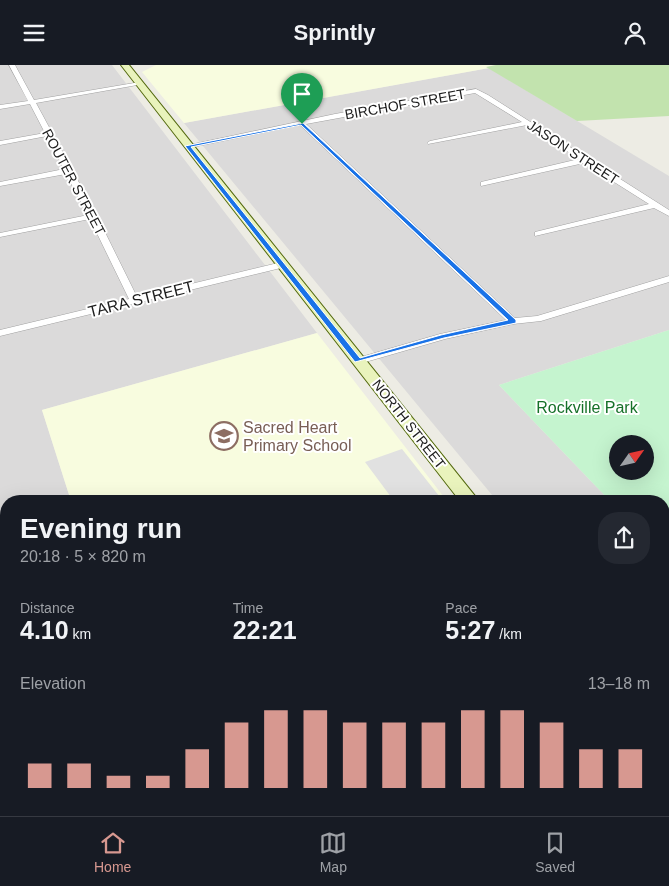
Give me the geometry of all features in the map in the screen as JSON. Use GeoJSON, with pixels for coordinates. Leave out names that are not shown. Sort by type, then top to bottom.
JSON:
{"type":"FeatureCollection","features":[{"type":"Feature","properties":{"kind":"street","name":"ROUTER STREET"},"geometry":{"type":"LineString","coordinates":[[12,65],[93,216],[134,300]]}},
{"type":"Feature","properties":{"kind":"street","name":"NORTH STREET"},"geometry":{"type":"LineString","coordinates":[[125,65],[465,495]]}},
{"type":"Feature","properties":{"kind":"street"},"geometry":{"type":"LineString","coordinates":[[0,107],[140,84]]}},
{"type":"Feature","properties":{"kind":"street","name":"BIRCHOF STREET"},"geometry":{"type":"LineString","coordinates":[[188,146],[476,91]]}},
{"type":"Feature","properties":{"kind":"street","name":"JASON STREET"},"geometry":{"type":"LineString","coordinates":[[476,91],[669,214]]}},
{"type":"Feature","properties":{"kind":"street"},"geometry":{"type":"LineString","coordinates":[[430,143],[528,123]]}},
{"type":"Feature","properties":{"kind":"street"},"geometry":{"type":"LineString","coordinates":[[302,124],[514,321]]}},
{"type":"Feature","properties":{"kind":"street"},"geometry":{"type":"LineString","coordinates":[[0,143],[49,134]]}},
{"type":"Feature","properties":{"kind":"street"},"geometry":{"type":"LineString","coordinates":[[484,184],[586,160]]}},
{"type":"Feature","properties":{"kind":"street"},"geometry":{"type":"LineString","coordinates":[[0,184],[68,171]]}},
{"type":"Feature","properties":{"kind":"street"},"geometry":{"type":"LineString","coordinates":[[538,235],[655,205]]}},
{"type":"Feature","properties":{"kind":"street"},"geometry":{"type":"LineString","coordinates":[[0,235],[93,216]]}},
{"type":"Feature","properties":{"kind":"street","name":"TARA STREET"},"geometry":{"type":"LineString","coordinates":[[0,333],[282,265]]}},
{"type":"Feature","properties":{"kind":"street"},"geometry":{"type":"LineString","coordinates":[[358,361],[443,336],[514,321],[538,319],[669,279]]}},
{"type":"Feature","properties":{"kind":"shaded area"},"geometry":{"type":"Polygon","coordinates":[[[0,65],[112,65],[317,333],[42,410],[69,495],[0,495],[0,65]]]}},
{"type":"Feature","properties":{"kind":"shaded area"},"geometry":{"type":"Polygon","coordinates":[[[156,65],[496,65],[487,67],[489,68],[184,123],[142,72],[156,65]]]}},
{"type":"Feature","properties":{"kind":"shaded area"},"geometry":{"type":"Polygon","coordinates":[[[489,68],[669,176],[669,330],[499,385],[604,495],[492,495],[184,123],[489,68]]]}},
{"type":"Feature","properties":{"kind":"shaded area","name":"Sacred Heart Primary School"},"geometry":{"type":"Polygon","coordinates":[[[317,333],[442,495],[69,495],[42,410],[317,333]]]}},
{"type":"Feature","properties":{"kind":"shaded area"},"geometry":{"type":"Polygon","coordinates":[[[402,449],[438,495],[390,495],[365,462],[402,449]]]}},
{"type":"Feature","properties":{"kind":"green space"},"geometry":{"type":"Polygon","coordinates":[[[496,65],[669,65],[669,116],[577,121],[486,67],[496,65]]]}},
{"type":"Feature","properties":{"kind":"green space","name":"Rockville Park"},"geometry":{"type":"Polygon","coordinates":[[[669,330],[669,495],[604,495],[499,385],[669,330]]]}},
{"type":"Feature","properties":{"kind":"place","name":"Sacred Heart Primary School"},"geometry":{"type":"Point","coordinates":[224,436]}},
{"type":"Feature","properties":{"kind":"route"},"geometry":{"type":"LineString","coordinates":[[302,124],[514,321],[443,336],[358,361],[188,146],[302,124]]}}]}
